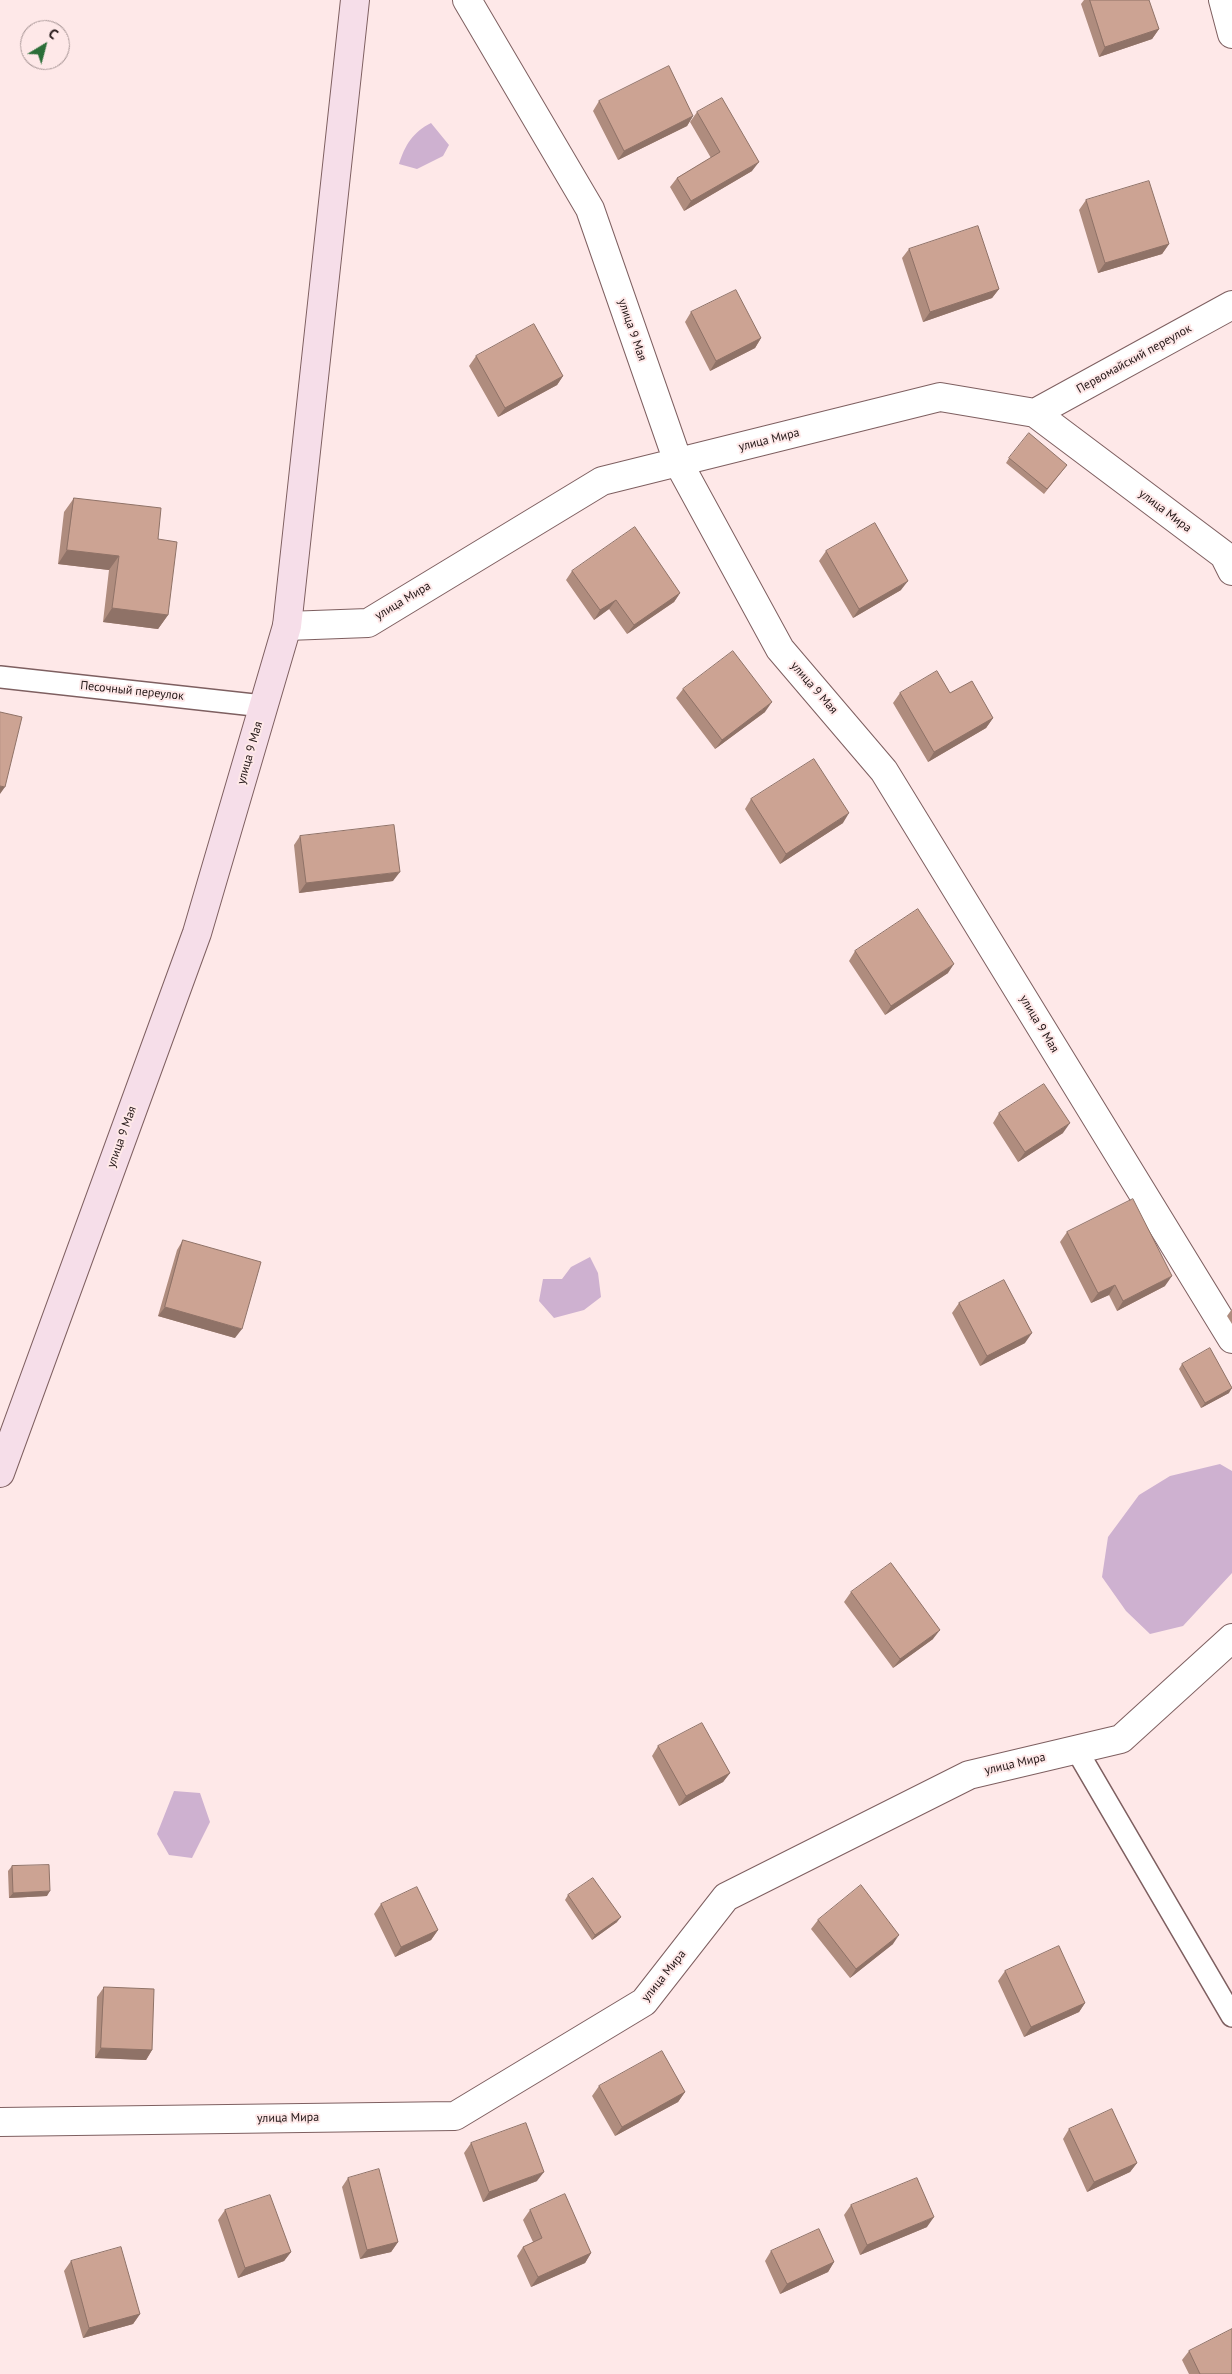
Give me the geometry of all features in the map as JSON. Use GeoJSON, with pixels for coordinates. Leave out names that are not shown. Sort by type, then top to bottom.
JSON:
{"type":"FeatureCollection","features":[{"type":"Feature","properties":{"kind":"main road","name":"улица 9 Мая"},"geometry":{"type":"LineString","coordinates":[[0,1473],[197,933],[287,626],[355,0]]}},
{"type":"Feature","properties":{"kind":"street","name":"улица 9 Мая"},"geometry":{"type":"LineString","coordinates":[[467,0],[590,209],[678,462],[780,649],[884,770],[1232,1339]]}},
{"type":"Feature","properties":{"kind":"street"},"geometry":{"type":"LineString","coordinates":[[1223,0],[1232,34]]}},
{"type":"Feature","properties":{"kind":"street","name":"Первомайский переулок"},"geometry":{"type":"LineString","coordinates":[[1036,413],[1232,305]]}},
{"type":"Feature","properties":{"kind":"street","name":"улица Мира"},"geometry":{"type":"LineString","coordinates":[[287,626],[368,623],[602,482],[940,397],[1036,413],[1224,555],[1232,572]]}},
{"type":"Feature","properties":{"kind":"street","name":"улица Мира"},"geometry":{"type":"LineString","coordinates":[[0,2122],[455,2116],[644,2002],[726,1897],[970,1775],[1121,1738],[1232,1638]]}},
{"type":"Feature","properties":{"kind":"lane","name":"Песочный переулок"},"geometry":{"type":"LineString","coordinates":[[0,677],[264,706]]}},
{"type":"Feature","properties":{"kind":"lane"},"geometry":{"type":"LineString","coordinates":[[1076,1749],[1232,2016]]}},
{"type":"Feature","properties":{"kind":"shaded area"},"geometry":{"type":"Polygon","coordinates":[[[431,123],[449,145],[443,156],[417,169],[399,164],[411,140],[419,131],[431,123]]]}},
{"type":"Feature","properties":{"kind":"shaded area"},"geometry":{"type":"Polygon","coordinates":[[[590,1257],[598,1273],[601,1297],[584,1310],[554,1318],[539,1301],[543,1279],[562,1279],[571,1267],[590,1257]]]}},
{"type":"Feature","properties":{"kind":"shaded area"},"geometry":{"type":"Polygon","coordinates":[[[1220,1464],[1232,1471],[1232,1573],[1183,1626],[1150,1634],[1126,1611],[1102,1577],[1108,1537],[1139,1495],[1170,1476],[1220,1464]]]}},
{"type":"Feature","properties":{"kind":"shaded area"},"geometry":{"type":"Polygon","coordinates":[[[174,1791],[200,1793],[210,1822],[192,1858],[169,1855],[157,1834],[174,1791]]]}},
{"type":"Feature","properties":{"kind":"building"},"geometry":{"type":"Polygon","coordinates":[[[1090,0],[1149,0],[1159,29],[1105,47],[1090,0]]]}},
{"type":"Feature","properties":{"kind":"building"},"geometry":{"type":"Polygon","coordinates":[[[669,66],[693,116],[624,151],[599,101],[669,66]]]}},
{"type":"Feature","properties":{"kind":"building"},"geometry":{"type":"Polygon","coordinates":[[[722,98],[759,162],[691,201],[677,178],[720,152],[697,112],[722,98]]]}},
{"type":"Feature","properties":{"kind":"building"},"geometry":{"type":"Polygon","coordinates":[[[1149,181],[1169,244],[1105,263],[1086,200],[1149,181]]]}},
{"type":"Feature","properties":{"kind":"building"},"geometry":{"type":"Polygon","coordinates":[[[978,226],[999,289],[930,312],[909,249],[978,226]]]}},
{"type":"Feature","properties":{"kind":"building"},"geometry":{"type":"Polygon","coordinates":[[[736,290],[761,338],[716,361],[691,312],[736,290]]]}},
{"type":"Feature","properties":{"kind":"building"},"geometry":{"type":"Polygon","coordinates":[[[534,324],[563,376],[505,408],[476,356],[534,324]]]}},
{"type":"Feature","properties":{"kind":"building"},"geometry":{"type":"Polygon","coordinates":[[[1029,433],[1067,465],[1047,489],[1009,458],[1029,433]]]}},
{"type":"Feature","properties":{"kind":"building"},"geometry":{"type":"Polygon","coordinates":[[[74,498],[161,508],[158,539],[177,542],[168,615],[112,608],[119,556],[67,550],[74,498]]]}},
{"type":"Feature","properties":{"kind":"building"},"geometry":{"type":"Polygon","coordinates":[[[875,523],[908,581],[859,609],[826,551],[875,523]]]}},
{"type":"Feature","properties":{"kind":"building"},"geometry":{"type":"Polygon","coordinates":[[[635,527],[680,593],[634,625],[616,600],[600,610],[572,571],[635,527]]]}},
{"type":"Feature","properties":{"kind":"building"},"geometry":{"type":"Polygon","coordinates":[[[733,651],[772,702],[722,740],[683,689],[733,651]]]}},
{"type":"Feature","properties":{"kind":"building"},"geometry":{"type":"Polygon","coordinates":[[[937,671],[950,693],[972,681],[993,718],[934,752],[900,693],[937,671]]]}},
{"type":"Feature","properties":{"kind":"building"},"geometry":{"type":"Polygon","coordinates":[[[0,712],[22,717],[5,787],[0,786],[0,712]]]}},
{"type":"Feature","properties":{"kind":"building"},"geometry":{"type":"Polygon","coordinates":[[[814,759],[849,813],[786,854],[751,799],[814,759]]]}},
{"type":"Feature","properties":{"kind":"building"},"geometry":{"type":"Polygon","coordinates":[[[394,825],[400,872],[306,883],[300,836],[394,825]]]}},
{"type":"Feature","properties":{"kind":"building"},"geometry":{"type":"Polygon","coordinates":[[[918,909],[954,964],[891,1006],[855,951],[918,909]]]}},
{"type":"Feature","properties":{"kind":"building"},"geometry":{"type":"Polygon","coordinates":[[[1044,1084],[1070,1123],[1025,1152],[999,1113],[1044,1084]]]}},
{"type":"Feature","properties":{"kind":"building"},"geometry":{"type":"Polygon","coordinates":[[[1133,1199],[1172,1276],[1123,1301],[1115,1285],[1098,1293],[1067,1232],[1133,1199]]]}},
{"type":"Feature","properties":{"kind":"building"},"geometry":{"type":"Polygon","coordinates":[[[183,1240],[261,1262],[242,1329],[165,1307],[183,1240]]]}},
{"type":"Feature","properties":{"kind":"building"},"geometry":{"type":"Polygon","coordinates":[[[1004,1280],[1032,1333],[987,1356],[959,1303],[1004,1280]]]}},
{"type":"Feature","properties":{"kind":"building"},"geometry":{"type":"Polygon","coordinates":[[[1210,1348],[1232,1388],[1205,1403],[1182,1364],[1210,1348]]]}},
{"type":"Feature","properties":{"kind":"building"},"geometry":{"type":"Polygon","coordinates":[[[891,1563],[940,1630],[900,1659],[851,1592],[891,1563]]]}},
{"type":"Feature","properties":{"kind":"building"},"geometry":{"type":"Polygon","coordinates":[[[702,1723],[730,1773],[686,1796],[658,1746],[702,1723]]]}},
{"type":"Feature","properties":{"kind":"building"},"geometry":{"type":"Polygon","coordinates":[[[49,1865],[50,1891],[13,1893],[12,1866],[49,1865]]]}},
{"type":"Feature","properties":{"kind":"building"},"geometry":{"type":"Polygon","coordinates":[[[593,1878],[621,1917],[595,1935],[568,1895],[593,1878]]]}},
{"type":"Feature","properties":{"kind":"building"},"geometry":{"type":"Polygon","coordinates":[[[861,1885],[899,1935],[856,1969],[818,1920],[861,1885]]]}},
{"type":"Feature","properties":{"kind":"building"},"geometry":{"type":"Polygon","coordinates":[[[417,1887],[438,1930],[401,1947],[381,1904],[417,1887]]]}},
{"type":"Feature","properties":{"kind":"building"},"geometry":{"type":"Polygon","coordinates":[[[1059,1946],[1085,2003],[1031,2027],[1005,1971],[1059,1946]]]}},
{"type":"Feature","properties":{"kind":"building"},"geometry":{"type":"Polygon","coordinates":[[[104,1987],[154,1989],[152,2050],[101,2048],[104,1987]]]}},
{"type":"Feature","properties":{"kind":"building"},"geometry":{"type":"Polygon","coordinates":[[[662,2051],[685,2092],[622,2127],[599,2086],[662,2051]]]}},
{"type":"Feature","properties":{"kind":"building"},"geometry":{"type":"Polygon","coordinates":[[[1112,2109],[1137,2163],[1094,2182],[1069,2129],[1112,2109]]]}},
{"type":"Feature","properties":{"kind":"building"},"geometry":{"type":"Polygon","coordinates":[[[526,2123],[544,2172],[489,2192],[471,2143],[526,2123]]]}},
{"type":"Feature","properties":{"kind":"building"},"geometry":{"type":"Polygon","coordinates":[[[379,2169],[398,2242],[367,2250],[348,2178],[379,2169]]]}},
{"type":"Feature","properties":{"kind":"building"},"geometry":{"type":"Polygon","coordinates":[[[917,2178],[934,2217],[867,2245],[851,2205],[917,2178]]]}},
{"type":"Feature","properties":{"kind":"building"},"geometry":{"type":"Polygon","coordinates":[[[565,2194],[591,2253],[538,2277],[523,2247],[542,2238],[530,2210],[565,2194]]]}},
{"type":"Feature","properties":{"kind":"building"},"geometry":{"type":"Polygon","coordinates":[[[270,2195],[291,2252],[245,2268],[225,2210],[270,2195]]]}},
{"type":"Feature","properties":{"kind":"building"},"geometry":{"type":"Polygon","coordinates":[[[819,2229],[834,2262],[787,2284],[771,2251],[819,2229]]]}},
{"type":"Feature","properties":{"kind":"building"},"geometry":{"type":"Polygon","coordinates":[[[121,2247],[140,2314],[89,2328],[71,2261],[121,2247]]]}},
{"type":"Feature","properties":{"kind":"building"},"geometry":{"type":"Polygon","coordinates":[[[1232,2329],[1232,2374],[1200,2374],[1189,2351],[1232,2329]]]}}]}
